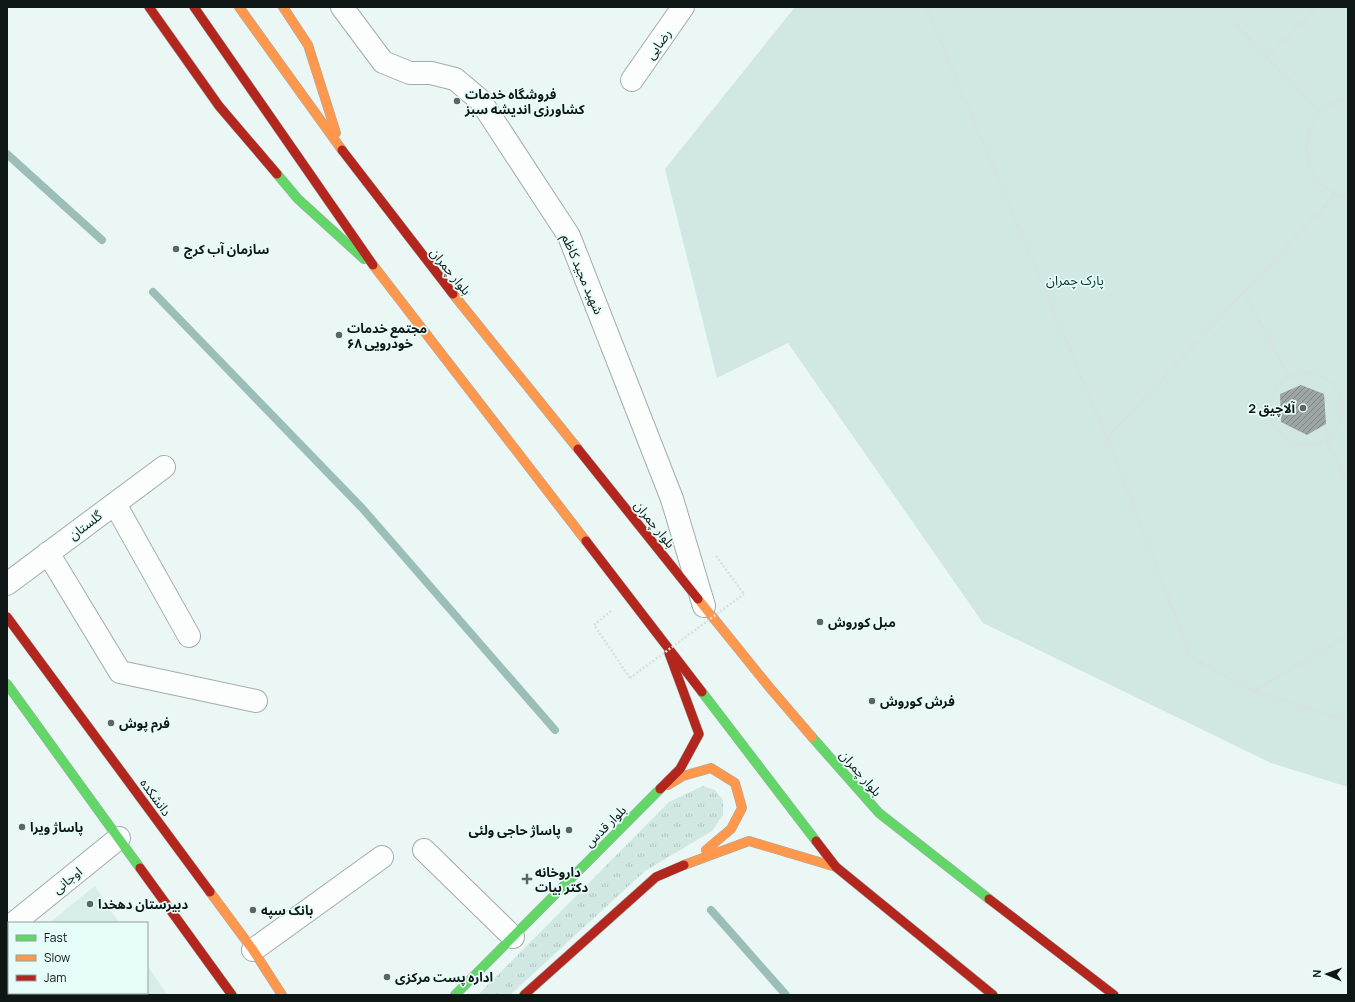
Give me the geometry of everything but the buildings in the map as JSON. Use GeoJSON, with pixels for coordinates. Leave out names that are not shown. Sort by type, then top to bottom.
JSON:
{"type":"FeatureCollection","features":[{"type":"Feature","properties":{"kind":"main road"},"geometry":{"type":"LineString","coordinates":[[149,7],[219,106],[288,187],[379,273]]}},
{"type":"Feature","properties":{"kind":"main road"},"geometry":{"type":"LineString","coordinates":[[194,7],[379,273],[480,402],[836,867],[993,995]]}},
{"type":"Feature","properties":{"kind":"main road","name":"بلوار چمران"},"geometry":{"type":"LineString","coordinates":[[239,7],[273,57],[341,150],[417,250],[770,688],[879,813],[1114,995]]}},
{"type":"Feature","properties":{"kind":"main road"},"geometry":{"type":"LineString","coordinates":[[283,7],[308,45],[341,150]]}},
{"type":"Feature","properties":{"kind":"main road","name":"دانشکده"},"geometry":{"type":"LineString","coordinates":[[7,617],[253,950],[282,995]]}},
{"type":"Feature","properties":{"kind":"main road","name":"بلوار قدس"},"geometry":{"type":"LineString","coordinates":[[455,995],[680,769],[698,734],[667,648]]}},
{"type":"Feature","properties":{"kind":"main road"},"geometry":{"type":"LineString","coordinates":[[7,684],[232,995]]}},
{"type":"Feature","properties":{"kind":"main road"},"geometry":{"type":"LineString","coordinates":[[658,791],[683,776],[711,768],[735,783],[742,808],[731,829],[694,860]]}},
{"type":"Feature","properties":{"kind":"main road"},"geometry":{"type":"LineString","coordinates":[[524,995],[570,952],[656,877],[694,860],[749,841],[836,867]]}},
{"type":"Feature","properties":{"kind":"street","name":"شهید مجید کاظم"},"geometry":{"type":"LineString","coordinates":[[342,7],[383,62],[410,73],[431,73],[455,79],[480,100],[569,236],[672,499],[704,606]]}},
{"type":"Feature","properties":{"kind":"street","name":"رضایی"},"geometry":{"type":"LineString","coordinates":[[632,80],[683,7]]}},
{"type":"Feature","properties":{"kind":"street","name":"گلستان"},"geometry":{"type":"LineString","coordinates":[[7,584],[164,467]]}},
{"type":"Feature","properties":{"kind":"street"},"geometry":{"type":"LineString","coordinates":[[115,504],[189,636]]}},
{"type":"Feature","properties":{"kind":"street"},"geometry":{"type":"LineString","coordinates":[[48,553],[120,672],[256,701]]}},
{"type":"Feature","properties":{"kind":"street","name":"اوجانی"},"geometry":{"type":"LineString","coordinates":[[15,922],[119,838]]}},
{"type":"Feature","properties":{"kind":"street"},"geometry":{"type":"LineString","coordinates":[[424,850],[513,937]]}},
{"type":"Feature","properties":{"kind":"street"},"geometry":{"type":"LineString","coordinates":[[253,950],[382,857]]}},
{"type":"Feature","properties":{"kind":"path"},"geometry":{"type":"LineString","coordinates":[[926,7],[1107,438],[1191,657],[1253,691],[1348,721]]}},
{"type":"Feature","properties":{"kind":"path"},"geometry":{"type":"LineString","coordinates":[[1218,7],[1266,58],[1321,112]]}},
{"type":"Feature","properties":{"kind":"path"},"geometry":{"type":"LineString","coordinates":[[1266,58],[1317,7]]}},
{"type":"Feature","properties":{"kind":"path"},"geometry":{"type":"LineString","coordinates":[[1348,97],[1334,102],[1321,112],[1311,126],[1307,141],[1306,157],[1312,173],[1322,186],[1335,195],[1348,199]]}},
{"type":"Feature","properties":{"kind":"path"},"geometry":{"type":"LineString","coordinates":[[1107,438],[1335,195]]}},
{"type":"Feature","properties":{"kind":"path"},"geometry":{"type":"LineString","coordinates":[[1244,292],[1290,377]]}},
{"type":"Feature","properties":{"kind":"path"},"geometry":{"type":"LineString","coordinates":[[1301,374],[1313,374],[1324,378],[1334,386],[1340,396],[1342,408],[1341,420],[1335,431],[1326,440],[1316,444],[1304,445],[1283,437],[1276,427],[1271,417],[1271,405],[1274,394],[1280,384],[1290,377],[1301,374]]}},
{"type":"Feature","properties":{"kind":"path"},"geometry":{"type":"LineString","coordinates":[[1326,440],[1348,482]]}},
{"type":"Feature","properties":{"kind":"path"},"geometry":{"type":"LineString","coordinates":[[1348,593],[1346,616],[1348,626]]}},
{"type":"Feature","properties":{"kind":"path"},"geometry":{"type":"LineString","coordinates":[[594,625],[630,678],[744,594]]}},
{"type":"Feature","properties":{"kind":"path"},"geometry":{"type":"LineString","coordinates":[[1253,691],[1348,636]]}},
{"type":"Feature","properties":{"kind":"shaded area","name":"دبیرستان دهخدا"},"geometry":{"type":"Polygon","coordinates":[[[95,886],[118,922],[50,922],[95,886]]]}},
{"type":"Feature","properties":{"kind":"shaded area"},"geometry":{"type":"Polygon","coordinates":[[[7,957],[8,994],[148,994],[148,966],[167,995],[7,995],[7,957]]]}},
{"type":"Feature","properties":{"kind":"green space","name":"پارک چمران"},"geometry":{"type":"Polygon","coordinates":[[[795,7],[1348,7],[1348,787],[1271,763],[983,623],[788,343],[717,378],[665,169],[795,7]]]}},
{"type":"Feature","properties":{"kind":"green space"},"geometry":{"type":"Polygon","coordinates":[[[703,786],[715,790],[723,800],[723,815],[712,831],[645,871],[510,995],[478,995],[669,802],[703,786]]]}},
{"type":"Feature","properties":{"kind":"waterway"},"geometry":{"type":"LineString","coordinates":[[7,154],[102,240]]}},
{"type":"Feature","properties":{"kind":"waterway"},"geometry":{"type":"LineString","coordinates":[[153,292],[362,508],[555,730]]}},
{"type":"Feature","properties":{"kind":"waterway"},"geometry":{"type":"LineString","coordinates":[[711,910],[786,995]]}},
{"type":"Feature","properties":{"kind":"traffic: fast"},"geometry":{"type":"LineString","coordinates":[[277,174],[298,199],[364,259]]}},
{"type":"Feature","properties":{"kind":"traffic: fast"},"geometry":{"type":"LineString","coordinates":[[7,684],[140,868]]}},
{"type":"Feature","properties":{"kind":"traffic: fast"},"geometry":{"type":"LineString","coordinates":[[702,692],[816,841]]}},
{"type":"Feature","properties":{"kind":"traffic: fast"},"geometry":{"type":"LineString","coordinates":[[812,737],[879,813],[989,899]]}},
{"type":"Feature","properties":{"kind":"traffic: fast"},"geometry":{"type":"LineString","coordinates":[[455,995],[660,789]]}},
{"type":"Feature","properties":{"kind":"traffic: slow"},"geometry":{"type":"LineString","coordinates":[[239,7],[342,150]]}},
{"type":"Feature","properties":{"kind":"traffic: slow"},"geometry":{"type":"LineString","coordinates":[[283,7],[308,45],[336,133]]}},
{"type":"Feature","properties":{"kind":"traffic: slow"},"geometry":{"type":"LineString","coordinates":[[373,265],[586,541]]}},
{"type":"Feature","properties":{"kind":"traffic: slow"},"geometry":{"type":"LineString","coordinates":[[453,294],[578,449]]}},
{"type":"Feature","properties":{"kind":"traffic: slow"},"geometry":{"type":"LineString","coordinates":[[698,599],[812,737]]}},
{"type":"Feature","properties":{"kind":"traffic: slow"},"geometry":{"type":"LineString","coordinates":[[668,785],[683,776],[711,768],[735,783],[742,808],[731,829],[706,850]]}},
{"type":"Feature","properties":{"kind":"traffic: slow"},"geometry":{"type":"LineString","coordinates":[[684,865],[749,841],[836,867]]}},
{"type":"Feature","properties":{"kind":"traffic: slow"},"geometry":{"type":"LineString","coordinates":[[210,892],[253,950],[282,995]]}},
{"type":"Feature","properties":{"kind":"traffic: jam"},"geometry":{"type":"LineString","coordinates":[[149,7],[219,106],[277,174]]}},
{"type":"Feature","properties":{"kind":"traffic: jam"},"geometry":{"type":"LineString","coordinates":[[194,7],[373,265]]}},
{"type":"Feature","properties":{"kind":"traffic: jam"},"geometry":{"type":"LineString","coordinates":[[342,150],[453,294]]}},
{"type":"Feature","properties":{"kind":"traffic: jam"},"geometry":{"type":"LineString","coordinates":[[578,449],[698,599]]}},
{"type":"Feature","properties":{"kind":"traffic: jam"},"geometry":{"type":"LineString","coordinates":[[586,541],[702,692]]}},
{"type":"Feature","properties":{"kind":"traffic: jam"},"geometry":{"type":"LineString","coordinates":[[7,617],[210,892]]}},
{"type":"Feature","properties":{"kind":"traffic: jam"},"geometry":{"type":"LineString","coordinates":[[660,789],[680,769],[699,734],[669,653]]}},
{"type":"Feature","properties":{"kind":"traffic: jam"},"geometry":{"type":"LineString","coordinates":[[816,841],[836,867],[993,995]]}},
{"type":"Feature","properties":{"kind":"traffic: jam"},"geometry":{"type":"LineString","coordinates":[[524,995],[656,877],[684,865]]}},
{"type":"Feature","properties":{"kind":"traffic: jam"},"geometry":{"type":"LineString","coordinates":[[140,868],[232,995]]}},
{"type":"Feature","properties":{"kind":"traffic: jam"},"geometry":{"type":"LineString","coordinates":[[989,899],[1114,995]]}},
{"type":"Feature","properties":{"kind":"place","name":"فروشگاه خدمات کشاورزی اندیشه سبز"},"geometry":{"type":"Point","coordinates":[457,101]}},
{"type":"Feature","properties":{"kind":"place","name":"سازمان آب کرج"},"geometry":{"type":"Point","coordinates":[176,249]}},
{"type":"Feature","properties":{"kind":"place","name":"مجتمع خدمات خودرویی ۶۸"},"geometry":{"type":"Point","coordinates":[339,335]}},
{"type":"Feature","properties":{"kind":"place","name":"آلاچیق 2"},"geometry":{"type":"Point","coordinates":[1303,408]}},
{"type":"Feature","properties":{"kind":"place","name":"مبل کوروش"},"geometry":{"type":"Point","coordinates":[820,622]}},
{"type":"Feature","properties":{"kind":"place","name":"فرش کوروش"},"geometry":{"type":"Point","coordinates":[872,701]}},
{"type":"Feature","properties":{"kind":"place","name":"فرم پوش"},"geometry":{"type":"Point","coordinates":[111,723]}},
{"type":"Feature","properties":{"kind":"place","name":"پاساژ ویرا"},"geometry":{"type":"Point","coordinates":[22,827]}},
{"type":"Feature","properties":{"kind":"place","name":"پاساژ حاجی ولئی"},"geometry":{"type":"Point","coordinates":[569,830]}},
{"type":"Feature","properties":{"kind":"place","name":"داروخانه دکتر بیات"},"geometry":{"type":"Point","coordinates":[527,879]}},
{"type":"Feature","properties":{"kind":"place","name":"دبیرستان دهخدا"},"geometry":{"type":"Point","coordinates":[90,904]}},
{"type":"Feature","properties":{"kind":"place","name":"بانک سپه"},"geometry":{"type":"Point","coordinates":[253,910]}},
{"type":"Feature","properties":{"kind":"place","name":"اداره پست مرکزی"},"geometry":{"type":"Point","coordinates":[387,977]}}]}
